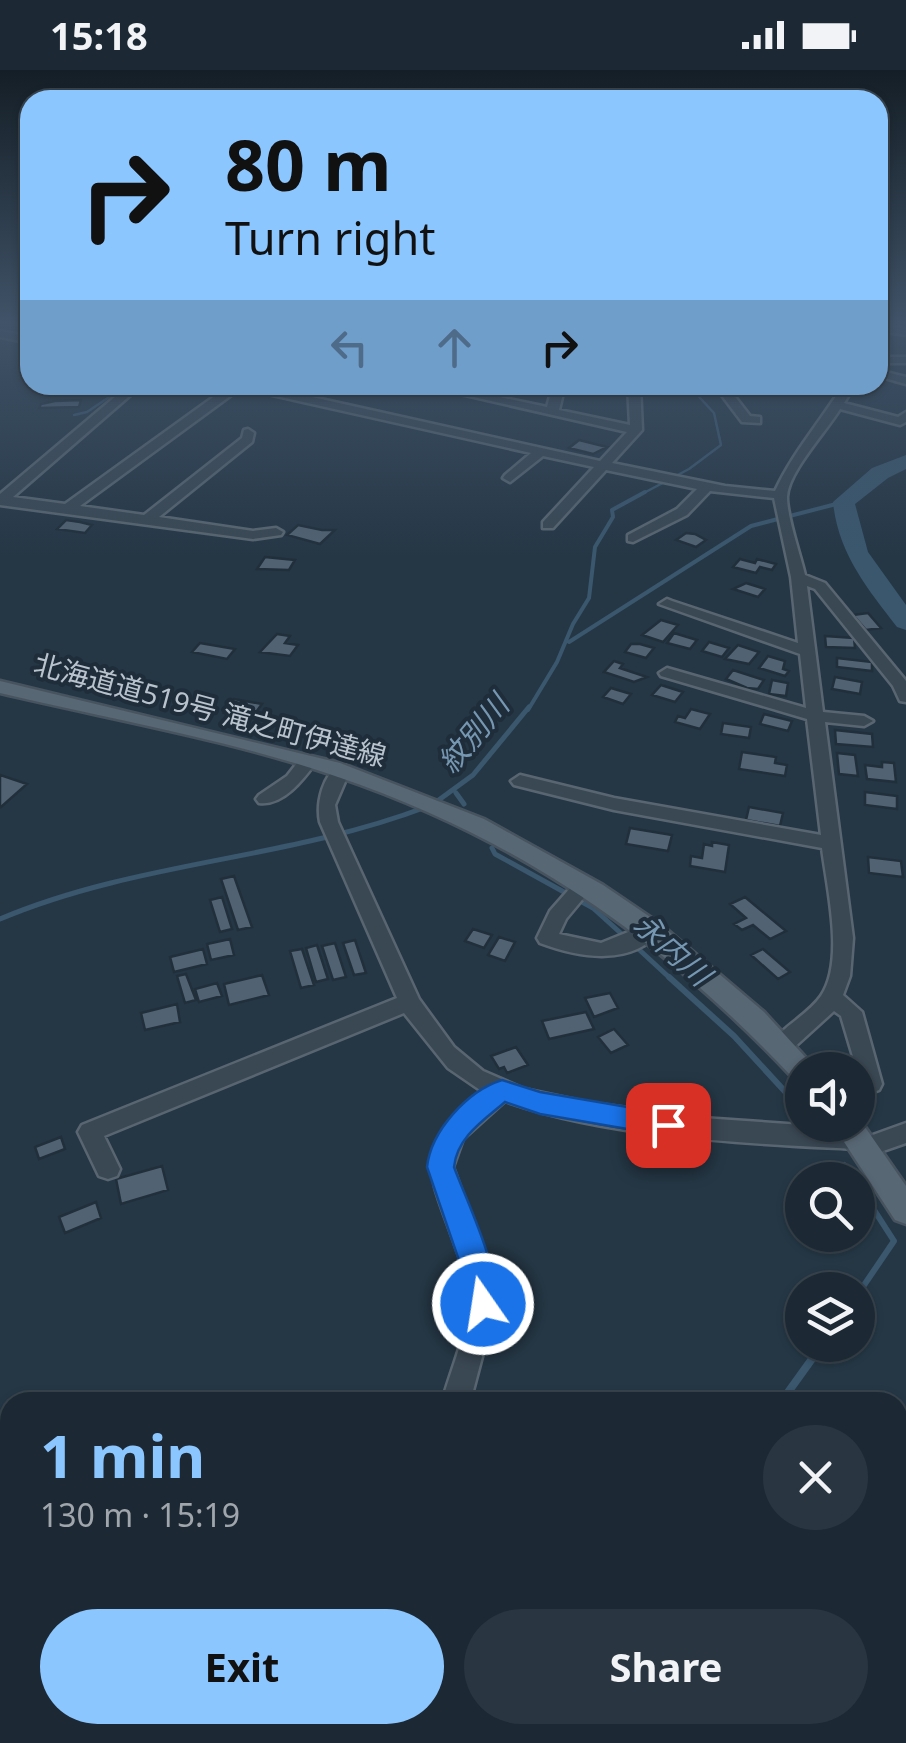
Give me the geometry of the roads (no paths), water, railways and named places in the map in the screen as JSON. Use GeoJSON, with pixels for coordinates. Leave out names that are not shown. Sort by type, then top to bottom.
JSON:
{"type":"FeatureCollection","features":[{"type":"Feature","properties":{"kind":"main road","name":"北海道道519号 滝之町伊達線"},"geometry":{"type":"LineString","coordinates":[[0,687],[342,770],[404,792],[586,884],[653,929],[724,988],[786,1052]]}},
{"type":"Feature","properties":{"kind":"main road"},"geometry":{"type":"LineString","coordinates":[[861,1142],[906,1211]]}},
{"type":"Feature","properties":{"kind":"street"},"geometry":{"type":"LineString","coordinates":[[1,500],[117,401]]}},
{"type":"Feature","properties":{"kind":"street"},"geometry":{"type":"LineString","coordinates":[[70,507],[218,401]]}},
{"type":"Feature","properties":{"kind":"street"},"geometry":{"type":"LineString","coordinates":[[312,401],[651,476],[781,500]]}},
{"type":"Feature","properties":{"kind":"street"},"geometry":{"type":"LineString","coordinates":[[515,401],[552,413],[636,430]]}},
{"type":"Feature","properties":{"kind":"street"},"geometry":{"type":"LineString","coordinates":[[552,413],[555,401]]}},
{"type":"Feature","properties":{"kind":"street"},"geometry":{"type":"LineString","coordinates":[[548,525],[636,430],[635,401]]}},
{"type":"Feature","properties":{"kind":"street"},"geometry":{"type":"LineString","coordinates":[[732,401],[746,420],[756,420]]}},
{"type":"Feature","properties":{"kind":"street"},"geometry":{"type":"LineString","coordinates":[[781,1046],[832,998],[842,966],[842,938],[798,577],[781,500],[796,457],[819,434],[840,401]]}},
{"type":"Feature","properties":{"kind":"street"},"geometry":{"type":"LineString","coordinates":[[837,406],[900,421],[906,416]]}},
{"type":"Feature","properties":{"kind":"street"},"geometry":{"type":"LineString","coordinates":[[148,519],[248,439],[248,433]]}},
{"type":"Feature","properties":{"kind":"street"},"geometry":{"type":"LineString","coordinates":[[510,478],[540,452]]}},
{"type":"Feature","properties":{"kind":"street"},"geometry":{"type":"LineString","coordinates":[[633,538],[682,512],[706,487]]}},
{"type":"Feature","properties":{"kind":"street"},"geometry":{"type":"LineString","coordinates":[[1,500],[253,535],[276,532]]}},
{"type":"Feature","properties":{"kind":"street"},"geometry":{"type":"LineString","coordinates":[[798,577],[820,586],[901,685],[906,698]]}},
{"type":"Feature","properties":{"kind":"street"},"geometry":{"type":"LineString","coordinates":[[667,604],[805,651]]}},
{"type":"Feature","properties":{"kind":"street"},"geometry":{"type":"LineString","coordinates":[[666,673],[814,716],[864,720]]}},
{"type":"Feature","properties":{"kind":"street"},"geometry":{"type":"LineString","coordinates":[[265,799],[293,780],[307,762]]}},
{"type":"Feature","properties":{"kind":"street"},"geometry":{"type":"LineString","coordinates":[[342,770],[326,805],[329,822],[409,1002],[423,1024],[471,1075],[540,1103],[668,1125],[785,1132]]}},
{"type":"Feature","properties":{"kind":"street"},"geometry":{"type":"LineString","coordinates":[[520,781],[614,804],[830,843]]}},
{"type":"Feature","properties":{"kind":"street"},"geometry":{"type":"LineString","coordinates":[[586,884],[557,916],[547,938],[588,954],[609,950],[653,929]]}},
{"type":"Feature","properties":{"kind":"street"},"geometry":{"type":"LineString","coordinates":[[832,998],[852,1012],[863,1052]]}},
{"type":"Feature","properties":{"kind":"street"},"geometry":{"type":"LineString","coordinates":[[108,1169],[90,1132],[409,1002]]}},
{"type":"Feature","properties":{"kind":"street"},"geometry":{"type":"LineString","coordinates":[[459,1392],[483,1304],[478,1272],[440,1167],[442,1150],[460,1125],[502,1090]]}},
{"type":"Feature","properties":{"kind":"street"},"geometry":{"type":"LineString","coordinates":[[875,1136],[906,1133]]}},
{"type":"Feature","properties":{"kind":"waterway"},"geometry":{"type":"LineString","coordinates":[[74,415],[103,401]]}},
{"type":"Feature","properties":{"kind":"waterway","name":"紋別川"},"geometry":{"type":"LineString","coordinates":[[640,495],[689,469],[721,445],[714,413],[703,401]]}},
{"type":"Feature","properties":{"kind":"waterway"},"geometry":{"type":"LineString","coordinates":[[906,461],[880,473],[844,502],[857,552],[906,622]]}},
{"type":"Feature","properties":{"kind":"waterway","name":"紋別川"},"geometry":{"type":"LineString","coordinates":[[528,710],[589,598],[595,547],[613,517],[612,510],[645,492]]}},
{"type":"Feature","properties":{"kind":"waterway"},"geometry":{"type":"LineString","coordinates":[[569,642],[751,526],[844,502]]}},
{"type":"Feature","properties":{"kind":"waterway","name":"紋別川"},"geometry":{"type":"LineString","coordinates":[[436,802],[473,775],[529,707]]}},
{"type":"Feature","properties":{"kind":"waterway","name":"永内川"},"geometry":{"type":"LineString","coordinates":[[456,793],[464,804]]}},
{"type":"Feature","properties":{"kind":"waterway","name":"紋別川"},"geometry":{"type":"LineString","coordinates":[[0,919],[105,884],[320,839],[426,807]]}},
{"type":"Feature","properties":{"kind":"waterway","name":"永内川"},"geometry":{"type":"LineString","coordinates":[[492,848],[495,854],[593,908],[625,937]]}},
{"type":"Feature","properties":{"kind":"waterway","name":"永内川"},"geometry":{"type":"LineString","coordinates":[[633,944],[672,980]]}},
{"type":"Feature","properties":{"kind":"waterway","name":"永内川"},"geometry":{"type":"LineString","coordinates":[[669,977],[734,1036],[785,1092]]}},
{"type":"Feature","properties":{"kind":"waterway","name":"永内川"},"geometry":{"type":"LineString","coordinates":[[873,1272],[894,1241],[875,1211]]}},
{"type":"Feature","properties":{"kind":"waterway","name":"永内川"},"geometry":{"type":"LineString","coordinates":[[788,1392],[810,1362]]}}]}
